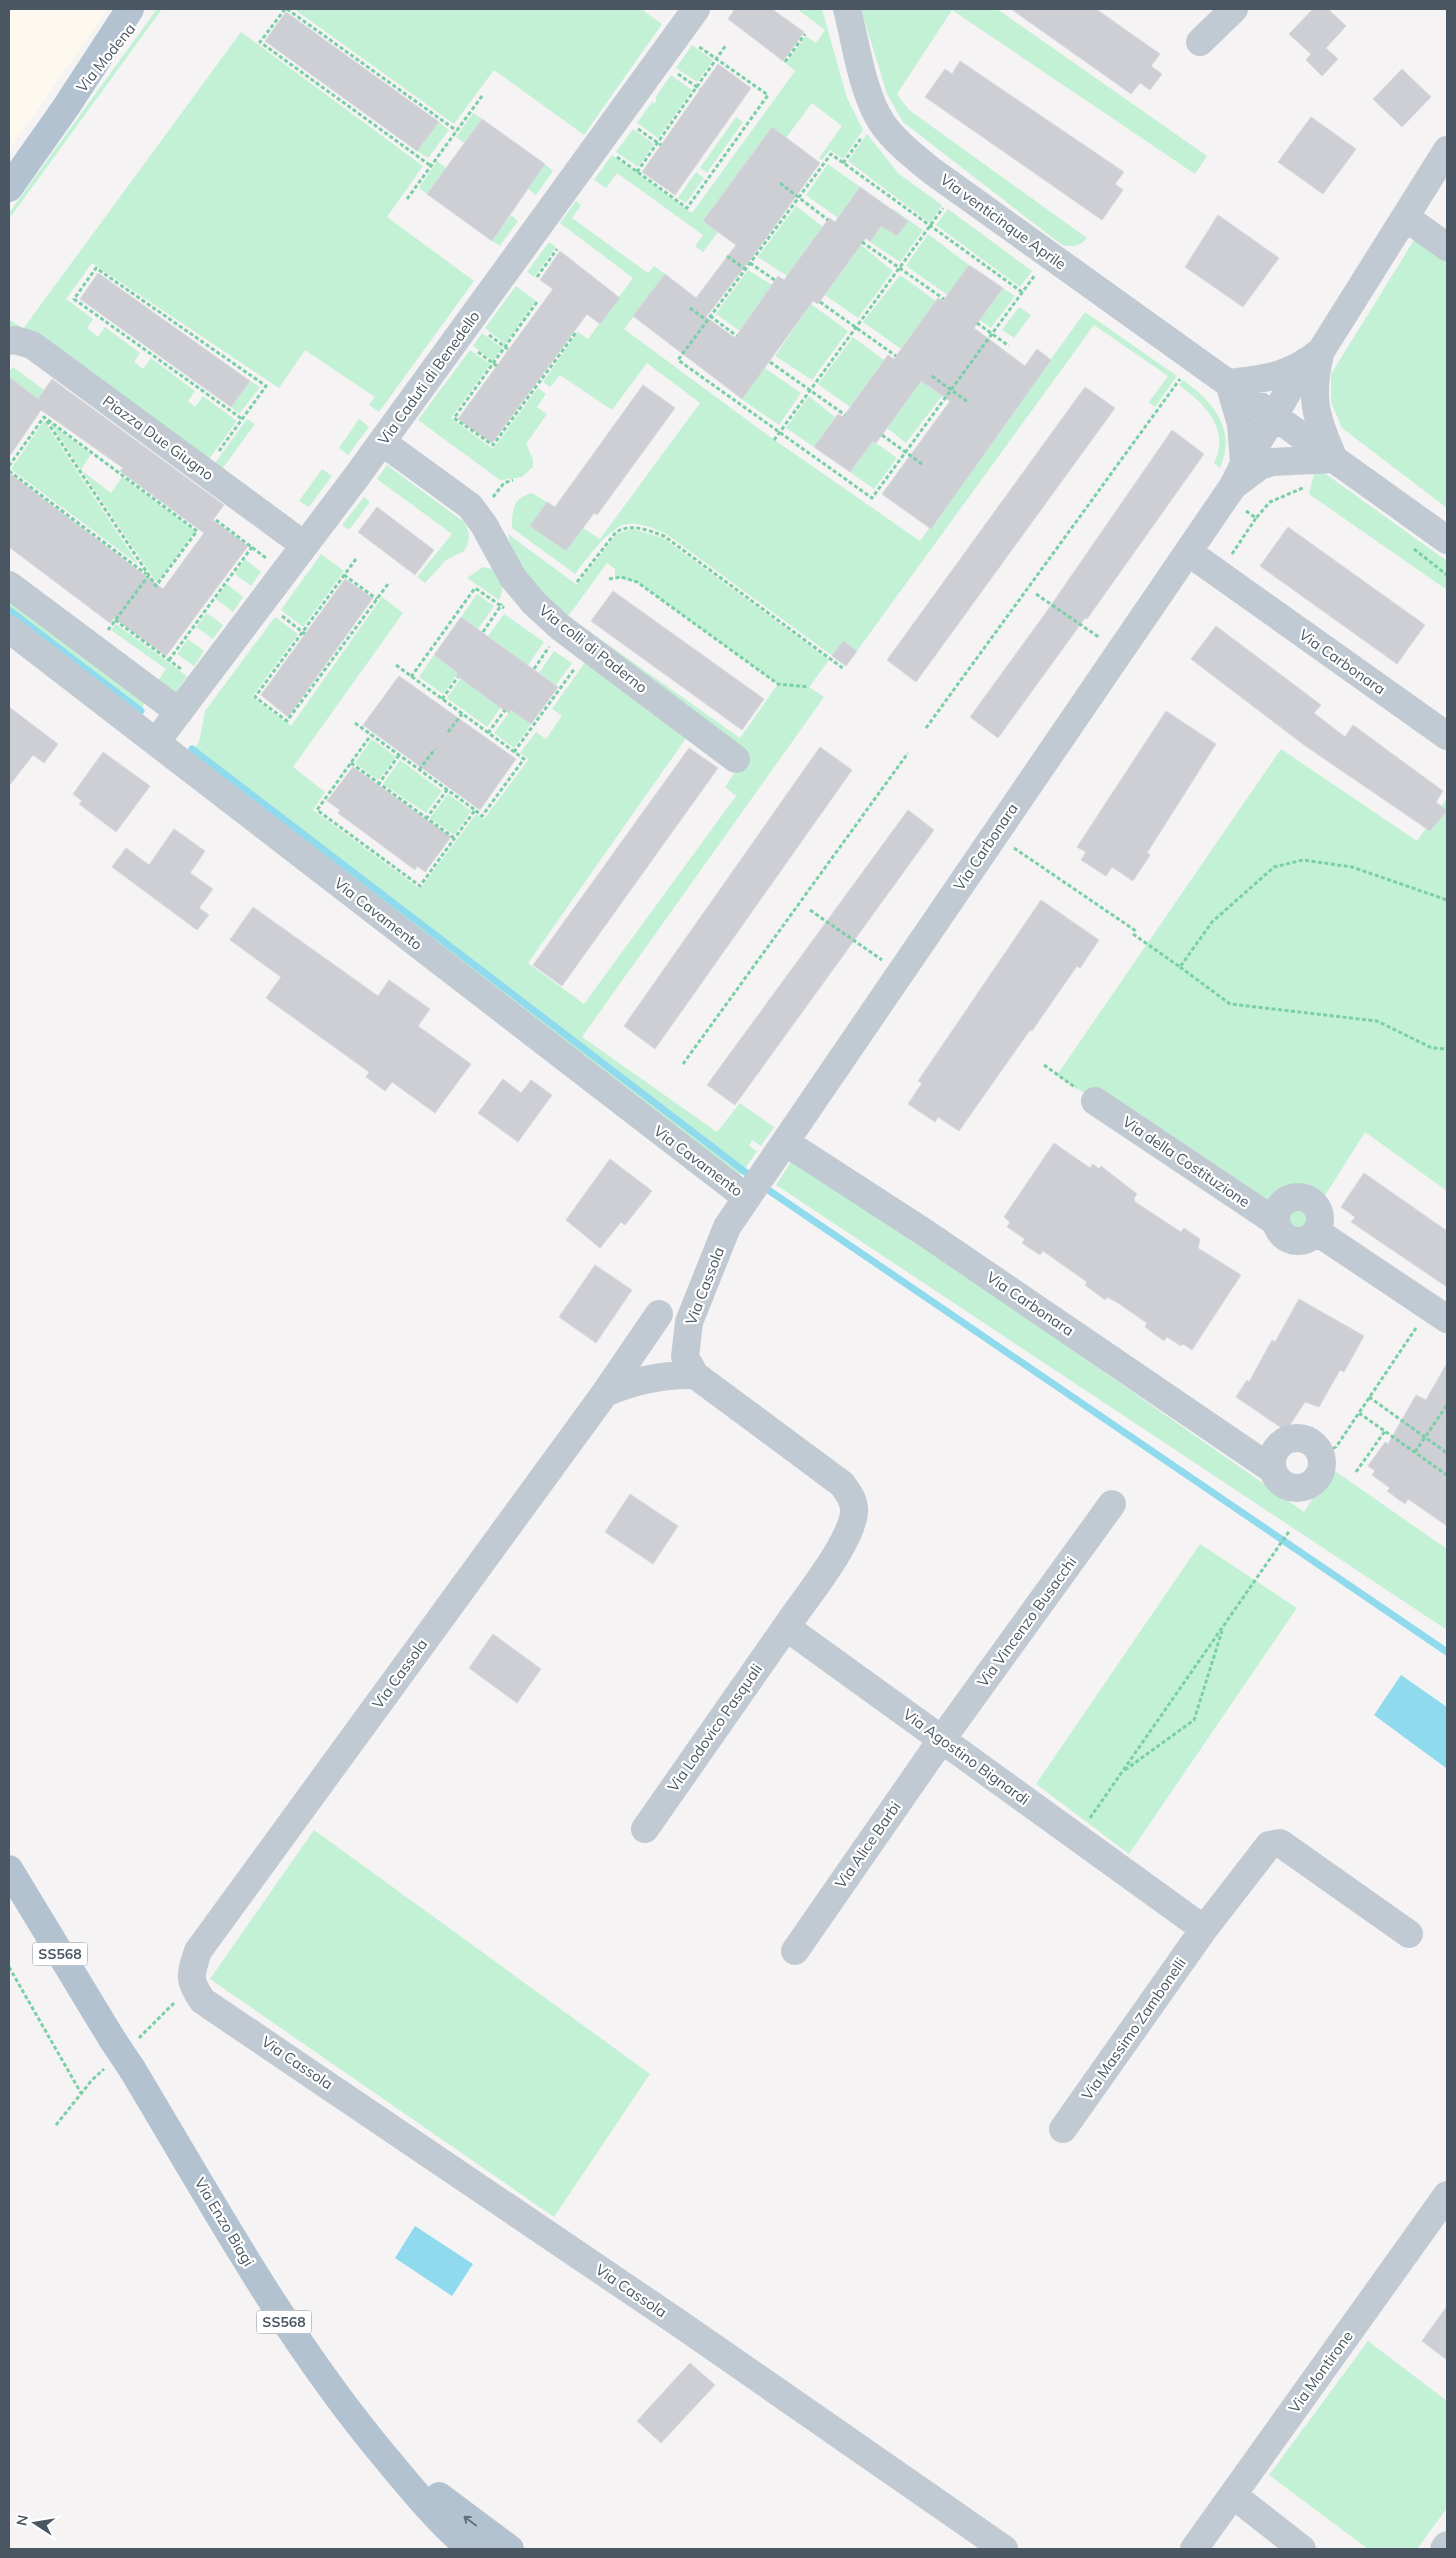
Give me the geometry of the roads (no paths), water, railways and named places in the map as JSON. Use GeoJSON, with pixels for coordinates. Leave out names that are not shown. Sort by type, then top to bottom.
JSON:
{"type":"FeatureCollection","features":[{"type":"Feature","properties":{"kind":"main road","name":"Via Modena"},"geometry":{"type":"LineString","coordinates":[[9,188],[66,107],[130,9]]}},
{"type":"Feature","properties":{"kind":"main road","name":"Via Modena"},"geometry":{"type":"LineString","coordinates":[[66,107],[145,9]]}},
{"type":"Feature","properties":{"kind":"main road","name":"Via Enzo Biagi"},"geometry":{"type":"LineString","coordinates":[[9,1869],[278,2312],[319,2373],[406,2483],[472,2549]]}},
{"type":"Feature","properties":{"kind":"main road"},"geometry":{"type":"LineString","coordinates":[[364,2432],[429,2488],[510,2549]]}},
{"type":"Feature","properties":{"kind":"street","name":"Via Caduti di Benedello"},"geometry":{"type":"LineString","coordinates":[[156,742],[382,442],[696,9]]}},
{"type":"Feature","properties":{"kind":"street","name":"Via venticinque Aprile"},"geometry":{"type":"LineString","coordinates":[[847,9],[864,79],[882,123],[903,147],[932,171],[1447,540]]}},
{"type":"Feature","properties":{"kind":"street"},"geometry":{"type":"LineString","coordinates":[[1200,42],[1234,9]]}},
{"type":"Feature","properties":{"kind":"street","name":"Via Carbonara"},"geometry":{"type":"LineString","coordinates":[[747,1198],[1188,552],[1244,481],[1313,363],[1447,150]]}},
{"type":"Feature","properties":{"kind":"street"},"geometry":{"type":"LineString","coordinates":[[1405,217],[1447,246]]}},
{"type":"Feature","properties":{"kind":"street","name":"Piazza Due Giugno"},"geometry":{"type":"LineString","coordinates":[[9,341],[14,340],[32,345],[304,545]]}},
{"type":"Feature","properties":{"kind":"street"},"geometry":{"type":"LineString","coordinates":[[1313,363],[1314,408],[1319,425],[1334,459],[1272,462],[1244,481],[1241,424],[1229,383],[1277,377],[1313,363]]}},
{"type":"Feature","properties":{"kind":"street","name":"Via colli di Paderno"},"geometry":{"type":"LineString","coordinates":[[382,442],[470,506],[484,525],[513,578],[560,627],[736,758]]}},
{"type":"Feature","properties":{"kind":"street","name":"Via Carbonara"},"geometry":{"type":"LineString","coordinates":[[1188,552],[1447,736]]}},
{"type":"Feature","properties":{"kind":"street"},"geometry":{"type":"LineString","coordinates":[[9,585],[179,712]]}},
{"type":"Feature","properties":{"kind":"street","name":"Via Cavamento"},"geometry":{"type":"LineString","coordinates":[[9,629],[747,1198]]}},
{"type":"Feature","properties":{"kind":"street","name":"Via della Costituzione"},"geometry":{"type":"LineString","coordinates":[[1095,1101],[1276,1222],[1279,1231],[1293,1241],[1302,1241],[1317,1232]]}},
{"type":"Feature","properties":{"kind":"street","name":"Via Carbonara"},"geometry":{"type":"LineString","coordinates":[[785,1142],[927,1234],[1273,1470],[1280,1481],[1292,1488],[1305,1487],[1316,1479],[1322,1467],[1321,1454],[1314,1444],[1302,1438],[1290,1439],[1279,1445],[1273,1457],[1273,1470]]}},
{"type":"Feature","properties":{"kind":"street"},"geometry":{"type":"LineString","coordinates":[[1276,1222],[1278,1208],[1283,1202],[1289,1198],[1303,1196],[1316,1204],[1320,1210],[1321,1218],[1317,1232],[1439,1313]]}},
{"type":"Feature","properties":{"kind":"street","name":"Via Cassola"},"geometry":{"type":"LineString","coordinates":[[695,1375],[685,1357],[689,1322],[728,1227],[747,1198]]}},
{"type":"Feature","properties":{"kind":"street","name":"Via Cassola"},"geometry":{"type":"LineString","coordinates":[[659,1314],[605,1393],[198,1951],[192,1970],[192,1986],[203,2001],[683,2326],[1004,2549]]}},
{"type":"Feature","properties":{"kind":"street"},"geometry":{"type":"LineString","coordinates":[[605,1393],[631,1382],[675,1374],[695,1375],[842,1484],[852,1497],[854,1511],[849,1531],[828,1566],[786,1627]]}},
{"type":"Feature","properties":{"kind":"street","name":"Via Vincenzo Busacchi"},"geometry":{"type":"LineString","coordinates":[[942,1739],[1112,1504]]}},
{"type":"Feature","properties":{"kind":"street","name":"Via Agostino Bignardi"},"geometry":{"type":"LineString","coordinates":[[786,1627],[1204,1929]]}},
{"type":"Feature","properties":{"kind":"street","name":"Via Lodovico Pasquali"},"geometry":{"type":"LineString","coordinates":[[645,1829],[786,1627]]}},
{"type":"Feature","properties":{"kind":"street","name":"Via Alice Barbi"},"geometry":{"type":"LineString","coordinates":[[794,1951],[942,1739]]}},
{"type":"Feature","properties":{"kind":"street"},"geometry":{"type":"LineString","coordinates":[[1204,1929],[1269,1845],[1280,1843],[1410,1934]]}},
{"type":"Feature","properties":{"kind":"street","name":"Via Massimo Zambonelli"},"geometry":{"type":"LineString","coordinates":[[1063,2129],[1204,1929]]}},
{"type":"Feature","properties":{"kind":"street","name":"Via Montirone"},"geometry":{"type":"LineString","coordinates":[[1194,2549],[1447,2195]]}},
{"type":"Feature","properties":{"kind":"street"},"geometry":{"type":"LineString","coordinates":[[1233,2496],[1302,2549]]}},
{"type":"Feature","properties":{"kind":"street"},"geometry":{"type":"LineString","coordinates":[[1444,2549],[1447,2545]]}},
{"type":"Feature","properties":{"kind":"water"},"geometry":{"type":"Polygon","coordinates":[[[1401,1675],[1447,1707],[1446,1768],[1374,1715],[1401,1675]]]}},
{"type":"Feature","properties":{"kind":"water"},"geometry":{"type":"Polygon","coordinates":[[[415,2226],[473,2264],[452,2296],[395,2258],[415,2226]]]}},
{"type":"Feature","properties":{"kind":"waterway"},"geometry":{"type":"LineString","coordinates":[[9,610],[141,711]]}},
{"type":"Feature","properties":{"kind":"waterway"},"geometry":{"type":"LineString","coordinates":[[192,749],[753,1178]]}},
{"type":"Feature","properties":{"kind":"waterway"},"geometry":{"type":"LineString","coordinates":[[761,1185],[1447,1652]]}}]}
